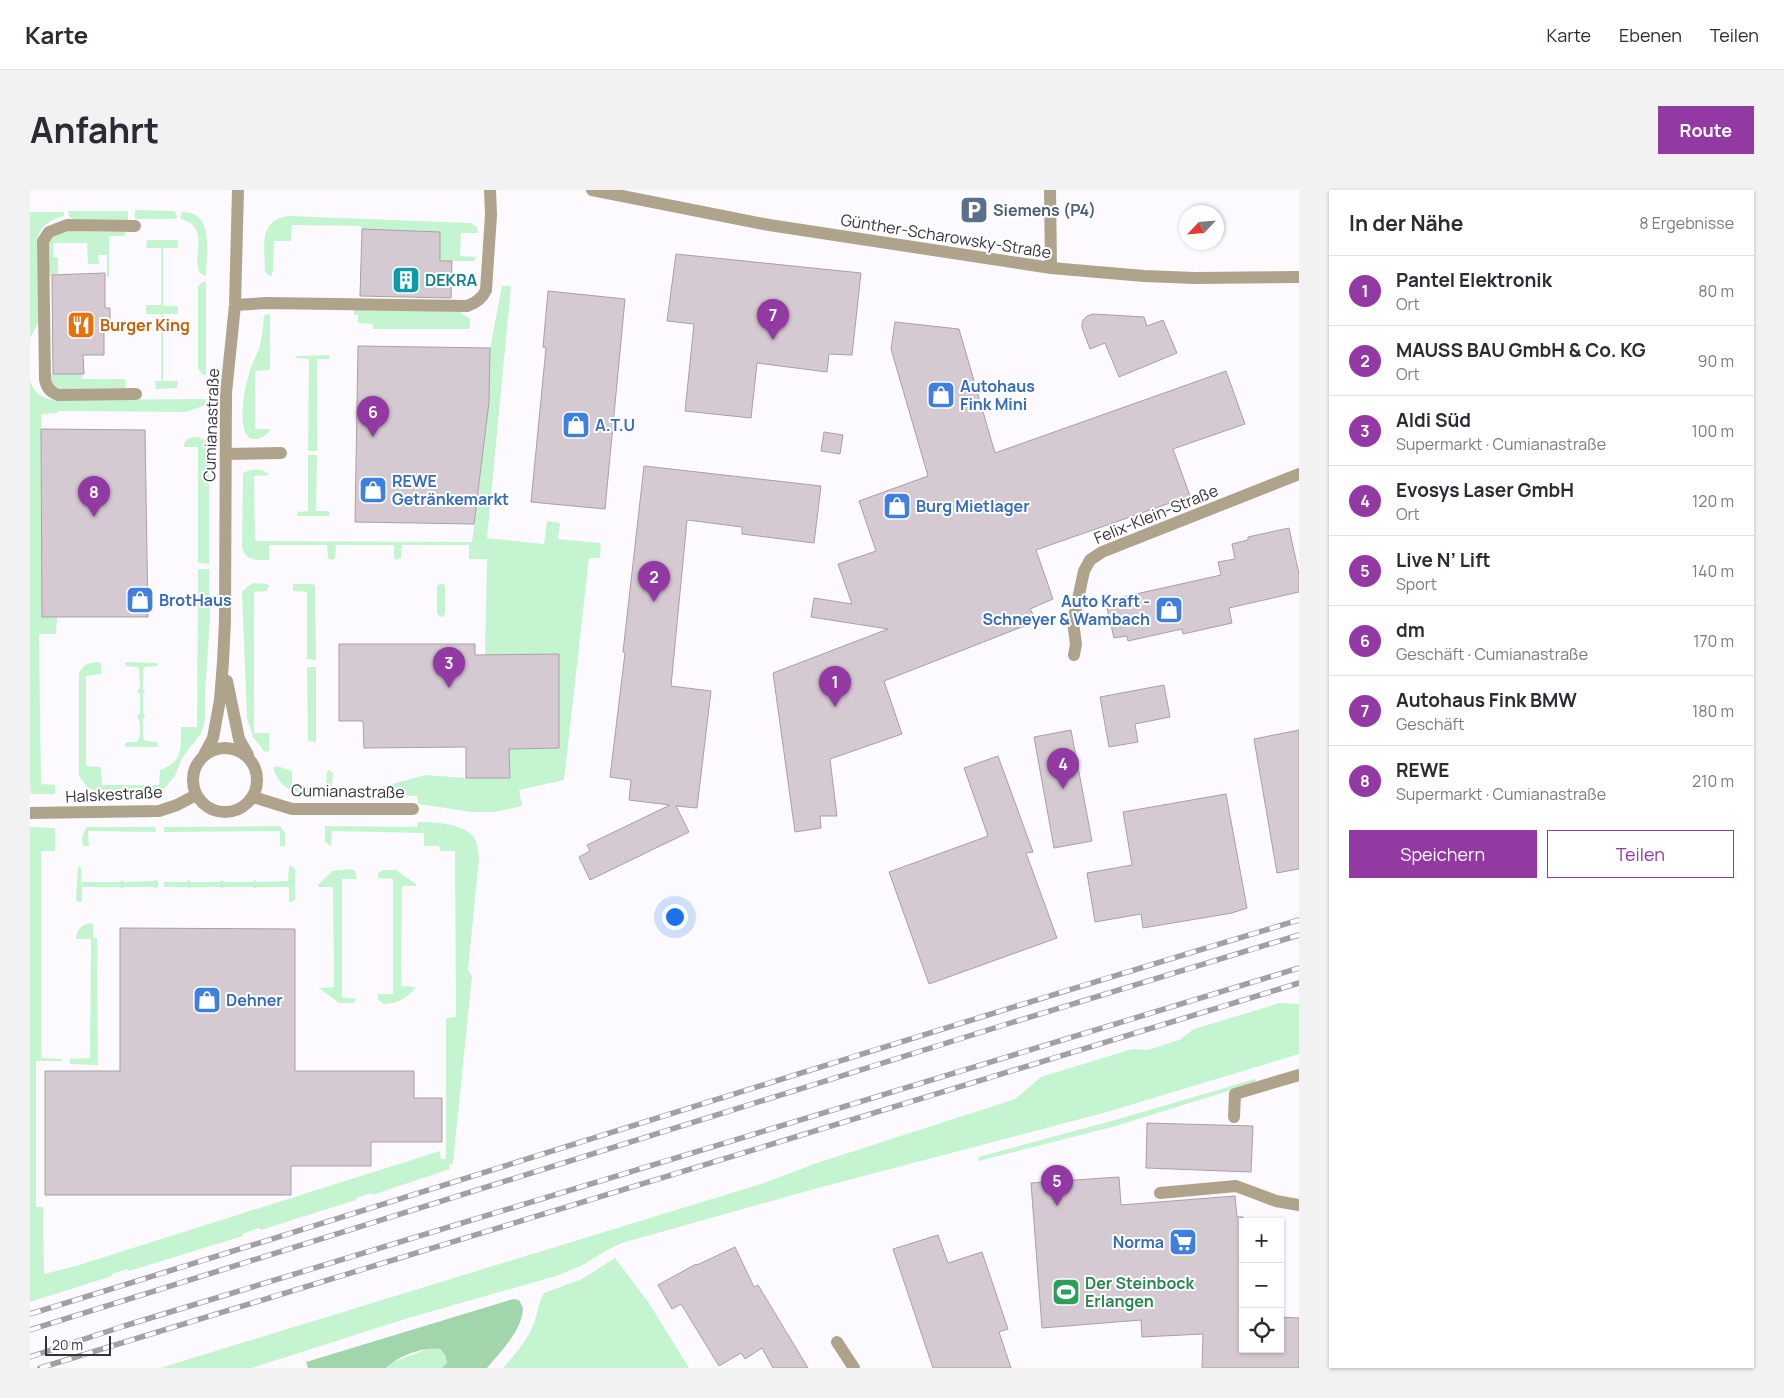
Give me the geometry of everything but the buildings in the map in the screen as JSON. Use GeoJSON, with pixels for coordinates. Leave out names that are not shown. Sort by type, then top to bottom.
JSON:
{"type":"FeatureCollection","features":[{"type":"Feature","properties":{"kind":"street","name":"Cumianastraße"},"geometry":{"type":"LineString","coordinates":[[196,795],[192,778],[198,762],[213,738],[220,700],[223,662],[225,620],[226,393],[235,304],[238,190]]}},
{"type":"Feature","properties":{"kind":"street"},"geometry":{"type":"LineString","coordinates":[[235,304],[467,306],[473,304],[483,296],[486,290],[491,215],[490,190]]}},
{"type":"Feature","properties":{"kind":"street","name":"Günther-Scharowsky-Straße"},"geometry":{"type":"LineString","coordinates":[[592,190],[769,225],[1051,268],[1153,276],[1299,277]]}},
{"type":"Feature","properties":{"kind":"street"},"geometry":{"type":"LineString","coordinates":[[1050,190],[1051,268]]}},
{"type":"Feature","properties":{"kind":"street"},"geometry":{"type":"LineString","coordinates":[[135,226],[67,225],[49,232],[43,241],[44,379],[48,388],[50,391],[58,394],[136,394]]}},
{"type":"Feature","properties":{"kind":"street"},"geometry":{"type":"LineString","coordinates":[[226,454],[281,453]]}},
{"type":"Feature","properties":{"kind":"street","name":"Felix-Klein-Straße"},"geometry":{"type":"LineString","coordinates":[[1074,655],[1076,644],[1073,622],[1084,571],[1090,560],[1102,552],[1299,474]]}},
{"type":"Feature","properties":{"kind":"street","name":"Cumianastraße"},"geometry":{"type":"LineString","coordinates":[[223,662],[239,739],[255,768],[257,778],[253,797],[292,809],[413,809]]}},
{"type":"Feature","properties":{"kind":"street"},"geometry":{"type":"LineString","coordinates":[[204,754],[212,749],[224,747],[234,748],[250,758]]}},
{"type":"Feature","properties":{"kind":"street"},"geometry":{"type":"LineString","coordinates":[[196,795],[209,808],[227,812],[238,810],[253,797]]}},
{"type":"Feature","properties":{"kind":"street","name":"Halskestraße"},"geometry":{"type":"LineString","coordinates":[[30,813],[159,811],[196,795]]}},
{"type":"Feature","properties":{"kind":"street"},"geometry":{"type":"LineString","coordinates":[[1234,1118],[1236,1094],[1299,1075]]}},
{"type":"Feature","properties":{"kind":"street"},"geometry":{"type":"LineString","coordinates":[[1160,1193],[1236,1186],[1276,1202],[1299,1204]]}},
{"type":"Feature","properties":{"kind":"street"},"geometry":{"type":"LineString","coordinates":[[837,1342],[854,1368]]}},
{"type":"Feature","properties":{"kind":"green space"},"geometry":{"type":"Polygon","coordinates":[[[135,210],[175,211],[177,217],[175,219],[135,219],[135,210]]]}},
{"type":"Feature","properties":{"kind":"green space"},"geometry":{"type":"Polygon","coordinates":[[[68,211],[128,211],[128,220],[76,220],[69,217],[68,211]]]}},
{"type":"Feature","properties":{"kind":"green space"},"geometry":{"type":"Polygon","coordinates":[[[30,212],[64,212],[64,216],[44,226],[37,239],[39,322],[30,338],[30,212]]]}},
{"type":"Feature","properties":{"kind":"green space"},"geometry":{"type":"Polygon","coordinates":[[[182,212],[193,214],[200,218],[204,226],[207,245],[206,276],[200,273],[198,267],[198,234],[191,223],[180,218],[182,212]]]}},
{"type":"Feature","properties":{"kind":"green space"},"geometry":{"type":"Polygon","coordinates":[[[289,216],[471,223],[477,227],[478,233],[461,233],[460,256],[477,257],[474,261],[440,261],[440,232],[362,229],[360,226],[292,225],[291,241],[274,241],[271,277],[265,272],[264,245],[267,229],[272,223],[289,216]]]}},
{"type":"Feature","properties":{"kind":"green space"},"geometry":{"type":"Polygon","coordinates":[[[59,231],[125,232],[125,236],[109,236],[109,277],[107,277],[107,255],[98,255],[99,264],[88,264],[87,243],[53,243],[54,257],[58,257],[58,274],[49,276],[49,241],[59,231]]]}},
{"type":"Feature","properties":{"kind":"green space"},"geometry":{"type":"Polygon","coordinates":[[[147,240],[178,241],[178,248],[163,248],[163,306],[178,306],[178,314],[163,314],[163,381],[178,381],[177,388],[156,389],[155,381],[161,381],[161,314],[146,314],[146,305],[161,305],[161,248],[146,248],[147,240]]]}},
{"type":"Feature","properties":{"kind":"green space"},"geometry":{"type":"Polygon","coordinates":[[[206,281],[206,375],[203,375],[198,369],[198,287],[206,281]]]}},
{"type":"Feature","properties":{"kind":"green space"},"geometry":{"type":"Polygon","coordinates":[[[502,286],[511,286],[487,538],[544,544],[547,521],[560,523],[558,539],[601,543],[600,558],[589,558],[564,780],[519,790],[522,806],[495,812],[472,812],[418,804],[417,796],[370,794],[371,790],[425,775],[466,778],[509,778],[509,749],[559,748],[559,655],[485,655],[487,559],[469,559],[469,545],[402,545],[401,558],[396,560],[394,557],[394,545],[336,545],[335,558],[332,560],[328,558],[327,545],[269,545],[269,560],[249,558],[242,548],[243,473],[257,469],[269,475],[254,476],[255,541],[472,542],[489,402],[490,348],[502,286]]]}},
{"type":"Feature","properties":{"kind":"green space"},"geometry":{"type":"Polygon","coordinates":[[[354,308],[460,312],[470,319],[470,329],[373,329],[373,324],[358,323],[358,315],[354,315],[354,308]]]}},
{"type":"Feature","properties":{"kind":"green space"},"geometry":{"type":"Polygon","coordinates":[[[270,314],[270,370],[255,371],[255,429],[269,429],[269,432],[262,437],[252,439],[247,435],[244,428],[245,389],[259,349],[264,315],[270,314]]]}},
{"type":"Feature","properties":{"kind":"green space"},"geometry":{"type":"Polygon","coordinates":[[[329,355],[329,359],[317,359],[317,451],[308,451],[309,359],[296,358],[296,356],[329,355]]]}},
{"type":"Feature","properties":{"kind":"green space"},"geometry":{"type":"Polygon","coordinates":[[[49,374],[82,374],[82,379],[125,379],[126,388],[56,389],[51,385],[49,374]]]}},
{"type":"Feature","properties":{"kind":"green space"},"geometry":{"type":"Polygon","coordinates":[[[30,380],[34,389],[39,394],[55,400],[206,399],[206,405],[185,412],[58,411],[58,413],[41,414],[42,617],[57,617],[56,634],[39,634],[41,784],[55,785],[55,794],[31,794],[30,782],[30,380]]]}},
{"type":"Feature","properties":{"kind":"green space"},"geometry":{"type":"Polygon","coordinates":[[[197,437],[203,439],[209,446],[209,564],[198,563],[198,447],[184,447],[188,439],[197,437]]]}},
{"type":"Feature","properties":{"kind":"green space"},"geometry":{"type":"Polygon","coordinates":[[[308,455],[317,455],[316,511],[329,511],[329,516],[298,516],[297,514],[298,512],[308,511],[308,455]]]}},
{"type":"Feature","properties":{"kind":"green space"},"geometry":{"type":"Polygon","coordinates":[[[198,569],[209,569],[210,618],[205,721],[201,733],[182,758],[175,776],[164,789],[148,794],[101,794],[87,787],[79,776],[79,673],[88,664],[99,662],[101,664],[101,674],[86,676],[86,766],[101,767],[102,785],[159,785],[160,770],[173,763],[179,753],[181,727],[197,727],[198,569]]]}},
{"type":"Feature","properties":{"kind":"green space"},"geometry":{"type":"Polygon","coordinates":[[[254,583],[267,584],[269,586],[267,591],[254,592],[254,733],[269,733],[269,751],[265,752],[253,737],[247,718],[242,592],[254,583]]]}},
{"type":"Feature","properties":{"kind":"green space"},"geometry":{"type":"Polygon","coordinates":[[[293,584],[313,584],[315,586],[316,660],[307,659],[307,592],[294,591],[293,584]]]}},
{"type":"Feature","properties":{"kind":"green space"},"geometry":{"type":"Polygon","coordinates":[[[444,584],[445,587],[445,614],[443,617],[437,613],[437,586],[444,584]]]}},
{"type":"Feature","properties":{"kind":"green space"},"geometry":{"type":"Polygon","coordinates":[[[125,663],[158,663],[157,666],[145,667],[143,670],[143,689],[145,692],[143,694],[143,713],[145,716],[143,719],[143,739],[157,742],[157,747],[126,747],[124,745],[127,742],[137,742],[140,729],[137,716],[140,713],[140,694],[137,691],[140,688],[139,669],[126,666],[125,663]]]}},
{"type":"Feature","properties":{"kind":"green space"},"geometry":{"type":"Polygon","coordinates":[[[307,667],[316,667],[316,742],[308,741],[307,667]]]}},
{"type":"Feature","properties":{"kind":"green space"},"geometry":{"type":"Polygon","coordinates":[[[277,766],[292,771],[292,786],[326,786],[327,772],[329,770],[333,773],[332,785],[322,795],[298,793],[281,783],[273,768],[277,766]]]}},
{"type":"Feature","properties":{"kind":"green space"},"geometry":{"type":"Polygon","coordinates":[[[418,822],[446,824],[467,831],[475,840],[479,858],[468,970],[472,976],[453,1163],[449,1165],[450,1169],[261,1230],[259,1228],[242,1234],[243,1236],[129,1271],[128,1269],[112,1274],[112,1276],[30,1302],[30,827],[55,828],[55,851],[41,851],[41,1058],[62,1059],[62,1061],[36,1061],[36,1207],[43,1207],[44,1274],[79,1265],[440,1151],[441,1159],[446,1159],[446,1018],[456,1017],[455,851],[440,851],[439,846],[424,846],[424,833],[332,831],[331,846],[325,842],[325,826],[417,827],[418,822]]]}},
{"type":"Feature","properties":{"kind":"green space"},"geometry":{"type":"Polygon","coordinates":[[[279,826],[284,832],[285,846],[280,846],[280,831],[164,832],[164,827],[279,826]]]}},
{"type":"Feature","properties":{"kind":"green space"},"geometry":{"type":"Polygon","coordinates":[[[86,827],[155,827],[156,832],[88,831],[89,846],[83,846],[82,839],[86,827]]]}},
{"type":"Feature","properties":{"kind":"green space"},"geometry":{"type":"Polygon","coordinates":[[[289,866],[294,867],[295,870],[295,899],[293,902],[289,902],[289,887],[257,887],[256,889],[253,887],[224,887],[222,889],[220,887],[191,887],[189,889],[187,887],[164,887],[164,882],[186,882],[188,880],[191,882],[220,882],[222,880],[225,882],[253,882],[255,880],[257,882],[288,881],[289,866]]]}},
{"type":"Feature","properties":{"kind":"green space"},"geometry":{"type":"Polygon","coordinates":[[[78,867],[81,867],[81,882],[155,880],[158,881],[158,887],[156,889],[153,887],[124,887],[122,889],[119,887],[82,887],[82,902],[78,902],[76,900],[78,867]]]}},
{"type":"Feature","properties":{"kind":"green space"},"geometry":{"type":"Polygon","coordinates":[[[351,869],[355,871],[357,879],[342,879],[342,997],[357,999],[353,1003],[339,1003],[319,988],[334,987],[333,887],[318,887],[318,885],[332,871],[351,869]]]}},
{"type":"Feature","properties":{"kind":"green space"},"geometry":{"type":"Polygon","coordinates":[[[383,870],[396,870],[416,884],[416,886],[402,886],[401,986],[416,987],[402,1000],[383,1004],[378,999],[378,994],[393,994],[393,879],[378,878],[378,873],[383,870]]]}},
{"type":"Feature","properties":{"kind":"green space"},"geometry":{"type":"Polygon","coordinates":[[[93,923],[93,938],[97,938],[98,1065],[70,1064],[70,1059],[90,1058],[91,939],[76,939],[81,927],[93,923]]]}},
{"type":"Feature","properties":{"kind":"green space"},"geometry":{"type":"Polygon","coordinates":[[[1280,1003],[1299,1004],[1299,1054],[1107,1112],[814,1189],[622,1243],[581,1266],[556,1276],[405,1319],[252,1368],[160,1368],[764,1183],[814,1164],[1015,1099],[1041,1077],[1132,1049],[1148,1050],[1179,1040],[1194,1029],[1280,1003]]]}},
{"type":"Feature","properties":{"kind":"green space"},"geometry":{"type":"Polygon","coordinates":[[[1255,1079],[1257,1082],[1116,1126],[979,1161],[978,1157],[1115,1120],[1255,1079]]]}},
{"type":"Feature","properties":{"kind":"green space"},"geometry":{"type":"Polygon","coordinates":[[[615,1258],[649,1303],[689,1368],[503,1368],[528,1335],[544,1293],[582,1279],[615,1258]]]}},
{"type":"Feature","properties":{"kind":"green space"},"geometry":{"type":"Polygon","coordinates":[[[513,1299],[519,1300],[523,1308],[519,1325],[510,1340],[487,1368],[442,1368],[447,1363],[445,1355],[440,1349],[434,1348],[412,1353],[386,1368],[308,1368],[306,1362],[513,1299]]]}},
{"type":"Feature","properties":{"kind":"green space"},"geometry":{"type":"Polygon","coordinates":[[[432,1347],[440,1349],[445,1355],[447,1364],[442,1368],[386,1368],[391,1363],[432,1347]]]}},
{"type":"Feature","properties":{"kind":"railway"},"geometry":{"type":"LineString","coordinates":[[30,1314],[981,1017],[1299,920]]}},
{"type":"Feature","properties":{"kind":"railway"},"geometry":{"type":"LineString","coordinates":[[30,1330],[1004,1025],[1299,935]]}},
{"type":"Feature","properties":{"kind":"railway"},"geometry":{"type":"LineString","coordinates":[[30,1357],[124,1326],[1299,968]]}},
{"type":"Feature","properties":{"kind":"railway"},"geometry":{"type":"LineString","coordinates":[[40,1368],[1299,983]]}},
{"type":"Feature","properties":{"kind":"place","name":"Siemens (P4)"},"geometry":{"type":"Point","coordinates":[974,210]}},
{"type":"Feature","properties":{"kind":"place","name":"DEKRA"},"geometry":{"type":"Point","coordinates":[406,280]}},
{"type":"Feature","properties":{"kind":"place","name":"Burger King"},"geometry":{"type":"Point","coordinates":[81,325]}},
{"type":"Feature","properties":{"kind":"place","name":"Autohaus Fink BMW"},"geometry":{"type":"Point","coordinates":[773,340]}},
{"type":"Feature","properties":{"kind":"place","name":"Autohaus Fink Mini"},"geometry":{"type":"Point","coordinates":[941,395]}},
{"type":"Feature","properties":{"kind":"place","name":"A.T.U"},"geometry":{"type":"Point","coordinates":[576,425]}},
{"type":"Feature","properties":{"kind":"place","name":"dm"},"geometry":{"type":"Point","coordinates":[373,437]}},
{"type":"Feature","properties":{"kind":"place","name":"REWE Getränkemarkt"},"geometry":{"type":"Point","coordinates":[373,490]}},
{"type":"Feature","properties":{"kind":"place","name":"Burg Mietlager"},"geometry":{"type":"Point","coordinates":[897,506]}},
{"type":"Feature","properties":{"kind":"place","name":"REWE"},"geometry":{"type":"Point","coordinates":[94,517]}},
{"type":"Feature","properties":{"kind":"place","name":"BrotHaus"},"geometry":{"type":"Point","coordinates":[140,600]}},
{"type":"Feature","properties":{"kind":"place","name":"MAUSS BAU GmbH & Co. KG"},"geometry":{"type":"Point","coordinates":[654,602]}},
{"type":"Feature","properties":{"kind":"place","name":"Auto Kraft - Schneyer & Wambach"},"geometry":{"type":"Point","coordinates":[1169,610]}},
{"type":"Feature","properties":{"kind":"place","name":"Aldi Süd"},"geometry":{"type":"Point","coordinates":[449,688]}},
{"type":"Feature","properties":{"kind":"place","name":"Pantel Elektronik"},"geometry":{"type":"Point","coordinates":[835,707]}},
{"type":"Feature","properties":{"kind":"place","name":"Evosys Laser GmbH"},"geometry":{"type":"Point","coordinates":[1063,789]}},
{"type":"Feature","properties":{"kind":"place","name":"Dehner"},"geometry":{"type":"Point","coordinates":[207,1000]}},
{"type":"Feature","properties":{"kind":"place","name":"Live N’ Lift"},"geometry":{"type":"Point","coordinates":[1057,1206]}},
{"type":"Feature","properties":{"kind":"place","name":"Norma"},"geometry":{"type":"Point","coordinates":[1183,1242]}},
{"type":"Feature","properties":{"kind":"place","name":"Der Steinbock Erlangen"},"geometry":{"type":"Point","coordinates":[1066,1292]}}]}
